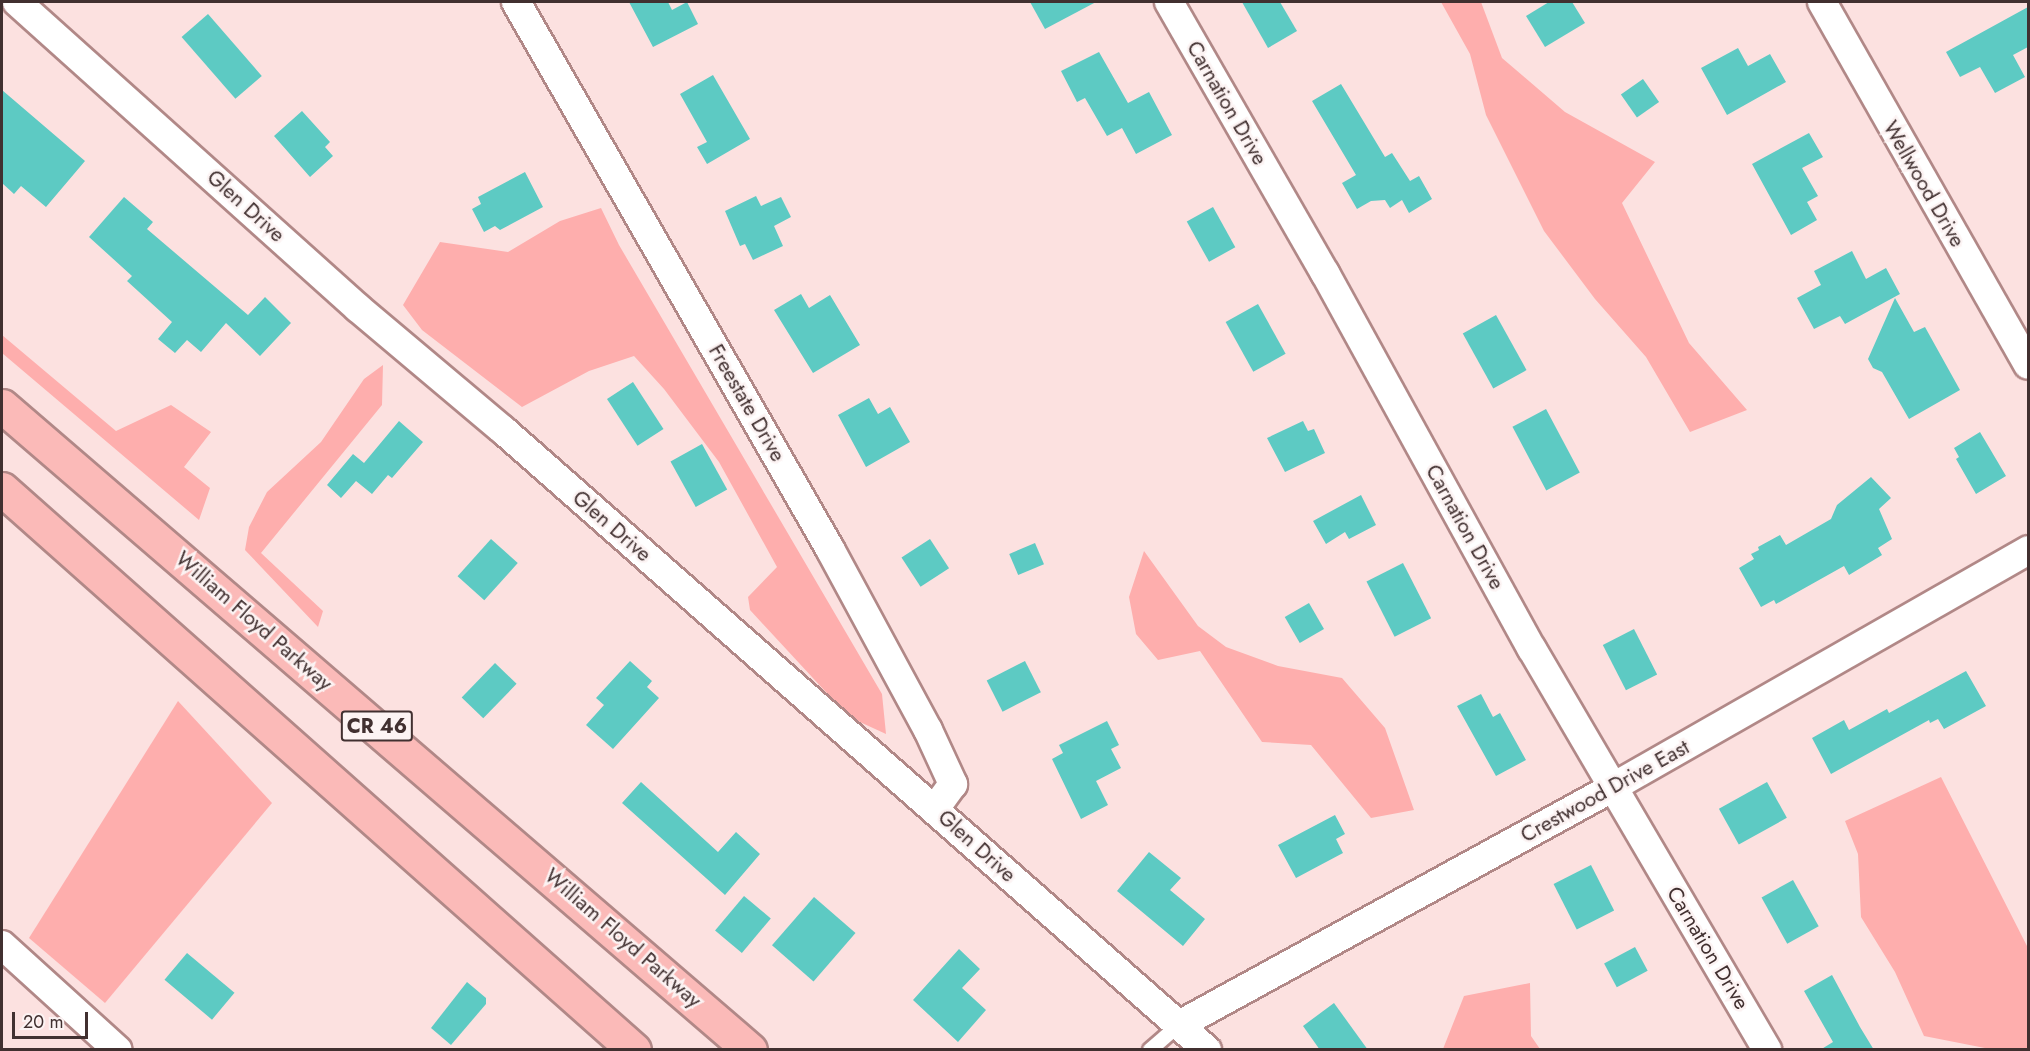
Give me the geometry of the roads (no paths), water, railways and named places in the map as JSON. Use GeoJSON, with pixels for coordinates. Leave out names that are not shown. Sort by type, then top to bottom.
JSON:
{"type":"FeatureCollection","features":[{"type":"Feature","properties":{"kind":"highway","name":"William Floyd Parkway"},"geometry":{"type":"LineString","coordinates":[[2,406],[750,1050]]}},
{"type":"Feature","properties":{"kind":"highway"},"geometry":{"type":"LineString","coordinates":[[2,489],[634,1050]]}},
{"type":"Feature","properties":{"kind":"street","name":"Glen Drive"},"geometry":{"type":"LineString","coordinates":[[17,2],[358,308],[503,430],[1208,1050]]}},
{"type":"Feature","properties":{"kind":"street","name":"Freestate Drive"},"geometry":{"type":"LineString","coordinates":[[516,2],[830,549],[928,730],[953,784],[935,809]]}},
{"type":"Feature","properties":{"kind":"street","name":"Carnation Drive"},"geometry":{"type":"LineString","coordinates":[[1169,2],[1324,273],[1532,649],[1615,786],[1767,1050]]}},
{"type":"Feature","properties":{"kind":"street","name":"Wellwood Drive"},"geometry":{"type":"LineString","coordinates":[[1822,2],[2028,365]]}},
{"type":"Feature","properties":{"kind":"street","name":"Crestwood Drive East"},"geometry":{"type":"LineString","coordinates":[[1179,1025],[1615,786],[2028,550]]}},
{"type":"Feature","properties":{"kind":"street"},"geometry":{"type":"LineString","coordinates":[[2,945],[118,1050]]}},
{"type":"Feature","properties":{"kind":"lane"},"geometry":{"type":"LineString","coordinates":[[1150,1050],[1179,1025]]}}]}
